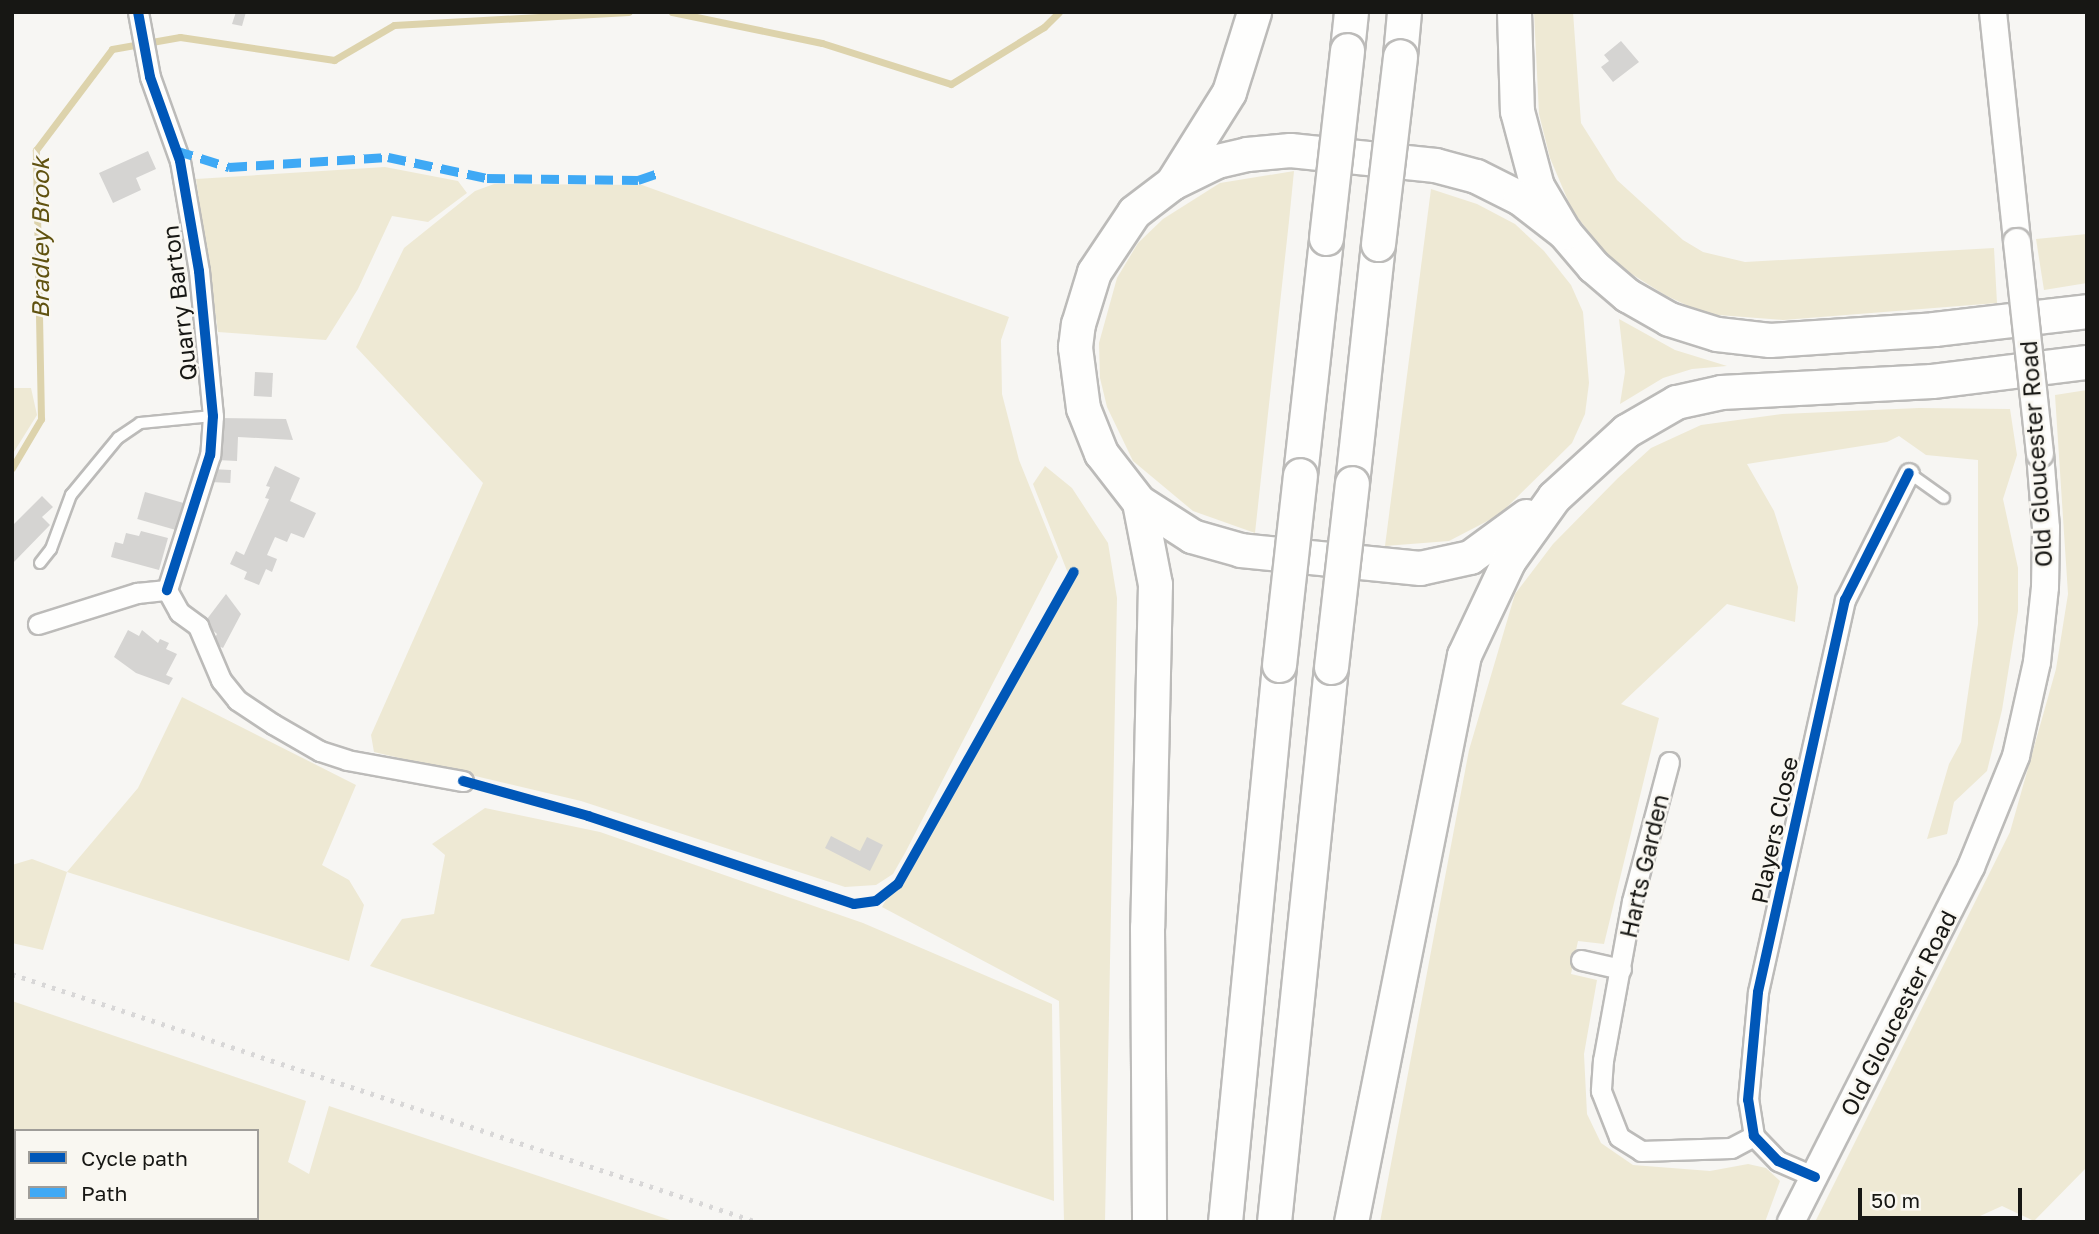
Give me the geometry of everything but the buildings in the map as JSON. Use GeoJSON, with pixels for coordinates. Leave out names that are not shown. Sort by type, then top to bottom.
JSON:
{"type":"FeatureCollection","features":[{"type":"Feature","properties":{"kind":"highway"},"geometry":{"type":"LineString","coordinates":[[1172,183],[1228,92],[1254,12]]}},
{"type":"Feature","properties":{"kind":"highway"},"geometry":{"type":"LineString","coordinates":[[1225,1222],[1279,665],[1350,12]]}},
{"type":"Feature","properties":{"kind":"highway"},"geometry":{"type":"LineString","coordinates":[[1274,1222],[1331,667],[1404,12]]}},
{"type":"Feature","properties":{"kind":"highway"},"geometry":{"type":"LineString","coordinates":[[1514,12],[1517,111],[1536,186],[1564,232],[1593,266],[1627,295],[1669,319],[1717,334],[1770,340],[1837,337],[2087,311]]}},
{"type":"Feature","properties":{"kind":"highway"},"geometry":{"type":"LineString","coordinates":[[1564,232],[1520,198],[1476,176],[1435,164],[1290,150],[1217,161],[1172,183],[1134,212],[1106,249],[1083,301],[1075,346],[1081,398],[1091,431],[1119,480],[1139,502],[1163,522],[1212,544],[1392,568],[1441,565],[1470,557],[1554,497],[1626,431],[1676,402],[1721,392],[1933,381],[2087,362]]}},
{"type":"Feature","properties":{"kind":"highway"},"geometry":{"type":"LineString","coordinates":[[1352,1222],[1464,655],[1509,560],[1554,497]]}},
{"type":"Feature","properties":{"kind":"highway"},"geometry":{"type":"LineString","coordinates":[[1139,502],[1155,584],[1147,954],[1149,1222]]}},
{"type":"Feature","properties":{"kind":"main road","name":"Old Gloucester Road"},"geometry":{"type":"LineString","coordinates":[[1791,1222],[1971,867],[2016,756],[2037,663],[2045,587],[2046,528],[1993,12]]}},
{"type":"Feature","properties":{"kind":"street","name":"Quarry Barton"},"geometry":{"type":"LineString","coordinates":[[138,12],[150,77],[180,162],[200,271],[213,416],[210,456],[167,590]]}},
{"type":"Feature","properties":{"kind":"street","name":"Players Close"},"geometry":{"type":"LineString","coordinates":[[1754,1136],[1748,1100],[1758,992],[1845,600],[1909,473]]}},
{"type":"Feature","properties":{"kind":"street"},"geometry":{"type":"LineString","coordinates":[[38,624],[137,593],[167,590],[179,612],[198,626],[221,680],[237,700],[272,724],[320,751],[347,760],[463,781]]}},
{"type":"Feature","properties":{"kind":"street","name":"Harts Garden"},"geometry":{"type":"LineString","coordinates":[[1669,762],[1633,901],[1600,1075],[1601,1091],[1619,1137],[1629,1147],[1657,1153],[1731,1148],[1754,1136]]}},
{"type":"Feature","properties":{"kind":"street","name":"Harts Garden"},"geometry":{"type":"LineString","coordinates":[[1581,960],[1621,969]]}},
{"type":"Feature","properties":{"kind":"street"},"geometry":{"type":"LineString","coordinates":[[1754,1136],[1778,1161],[1815,1177]]}},
{"type":"Feature","properties":{"kind":"lane"},"geometry":{"type":"LineString","coordinates":[[40,564],[51,549],[71,495],[118,438],[141,423],[213,416]]}},
{"type":"Feature","properties":{"kind":"lane"},"geometry":{"type":"LineString","coordinates":[[1909,473],[1944,498]]}},
{"type":"Feature","properties":{"kind":"shaded area"},"geometry":{"type":"Polygon","coordinates":[[[1534,12],[1573,12],[1581,123],[1617,180],[1683,240],[1703,252],[1745,262],[1994,248],[1997,303],[1783,320],[1705,314],[1665,295],[1611,261],[1572,210],[1550,158],[1539,114],[1534,12]]]}},
{"type":"Feature","properties":{"kind":"shaded area"},"geometry":{"type":"Polygon","coordinates":[[[385,167],[458,181],[467,193],[428,222],[392,216],[358,289],[326,340],[218,332],[196,179],[385,167]]]}},
{"type":"Feature","properties":{"kind":"shaded area"},"geometry":{"type":"Polygon","coordinates":[[[1294,171],[1255,533],[1193,511],[1133,461],[1107,407],[1100,378],[1099,343],[1117,278],[1138,243],[1163,219],[1220,183],[1294,171]]]}},
{"type":"Feature","properties":{"kind":"shaded area"},"geometry":{"type":"Polygon","coordinates":[[[494,184],[642,185],[1009,317],[1001,340],[1002,394],[1019,460],[1058,557],[905,853],[893,874],[876,885],[845,887],[581,801],[374,752],[371,735],[483,483],[356,347],[404,248],[475,191],[494,184]]]}},
{"type":"Feature","properties":{"kind":"shaded area"},"geometry":{"type":"Polygon","coordinates":[[[1431,189],[1477,204],[1515,224],[1544,251],[1571,285],[1583,312],[1589,383],[1585,414],[1572,443],[1499,515],[1449,541],[1385,546],[1431,189]]]}},
{"type":"Feature","properties":{"kind":"shaded area"},"geometry":{"type":"Polygon","coordinates":[[[2087,234],[2087,283],[2044,290],[2036,239],[2087,234]]]}},
{"type":"Feature","properties":{"kind":"shaded area"},"geometry":{"type":"Polygon","coordinates":[[[1619,319],[1675,350],[1727,366],[1692,369],[1663,378],[1620,404],[1625,372],[1619,319]]]}},
{"type":"Feature","properties":{"kind":"shaded area"},"geometry":{"type":"Polygon","coordinates":[[[12,388],[31,388],[37,415],[12,455],[12,388]]]}},
{"type":"Feature","properties":{"kind":"shaded area"},"geometry":{"type":"Polygon","coordinates":[[[2087,390],[2087,1167],[2034,1221],[2002,1206],[1967,1222],[1815,1222],[2010,832],[2056,669],[2068,594],[2055,395],[2087,390]]]}},
{"type":"Feature","properties":{"kind":"shaded area"},"geometry":{"type":"Polygon","coordinates":[[[1919,408],[2010,409],[2017,455],[2003,499],[2018,568],[2018,611],[2002,710],[1987,771],[1954,802],[1947,834],[1927,839],[1949,764],[1961,742],[1978,624],[1978,460],[1926,455],[1899,436],[1887,442],[1747,464],[1774,511],[1798,587],[1795,622],[1727,604],[1621,704],[1659,718],[1604,944],[1578,941],[1571,974],[1597,980],[1584,1054],[1587,1114],[1601,1143],[1633,1165],[1710,1171],[1748,1164],[1766,1168],[1780,1181],[1765,1222],[1380,1222],[1469,750],[1515,594],[1553,544],[1651,448],[1701,425],[1782,414],[1919,408]]]}},
{"type":"Feature","properties":{"kind":"shaded area"},"geometry":{"type":"Polygon","coordinates":[[[1045,466],[1072,488],[1108,543],[1117,598],[1105,1222],[1064,1222],[1059,1001],[882,907],[1069,576],[1033,484],[1045,466]]]}},
{"type":"Feature","properties":{"kind":"shaded area"},"geometry":{"type":"Polygon","coordinates":[[[182,697],[356,785],[322,865],[349,880],[364,905],[349,961],[67,872],[138,788],[182,697]]]}},
{"type":"Feature","properties":{"kind":"shaded area"},"geometry":{"type":"Polygon","coordinates":[[[485,808],[600,832],[863,923],[1052,1004],[1054,1201],[370,966],[402,919],[434,914],[445,855],[432,844],[485,808]]]}},
{"type":"Feature","properties":{"kind":"shaded area"},"geometry":{"type":"Polygon","coordinates":[[[32,859],[67,872],[43,950],[12,943],[12,865],[32,859]]]}},
{"type":"Feature","properties":{"kind":"shaded area"},"geometry":{"type":"Polygon","coordinates":[[[12,1001],[306,1101],[288,1162],[309,1174],[329,1106],[676,1222],[12,1222],[12,1001]]]}},
{"type":"Feature","properties":{"kind":"waterway","name":"Bradley Brook"},"geometry":{"type":"LineString","coordinates":[[12,468],[41,419],[36,150],[112,49],[180,37],[334,60],[394,25],[629,12]]}},
{"type":"Feature","properties":{"kind":"waterway","name":"Bradley Brook"},"geometry":{"type":"LineString","coordinates":[[672,12],[822,43],[951,84],[1044,27],[1059,12]]}},
{"type":"Feature","properties":{"kind":"railway"},"geometry":{"type":"LineString","coordinates":[[12,974],[757,1222]]}},
{"type":"Feature","properties":{"kind":"marked path"},"geometry":{"type":"LineString","coordinates":[[175,150],[229,167],[388,157],[487,178],[638,180],[661,172]]}},
{"type":"Feature","properties":{"kind":"cycle path"},"geometry":{"type":"LineString","coordinates":[[138,12],[150,77],[180,161],[199,271],[213,416],[210,455],[167,590]]}},
{"type":"Feature","properties":{"kind":"cycle path"},"geometry":{"type":"LineString","coordinates":[[1815,1177],[1778,1161],[1754,1136],[1748,1100],[1758,992],[1845,600],[1909,473]]}},
{"type":"Feature","properties":{"kind":"cycle path"},"geometry":{"type":"LineString","coordinates":[[463,781],[588,816],[854,904],[876,901],[898,884],[1074,572]]}}]}
